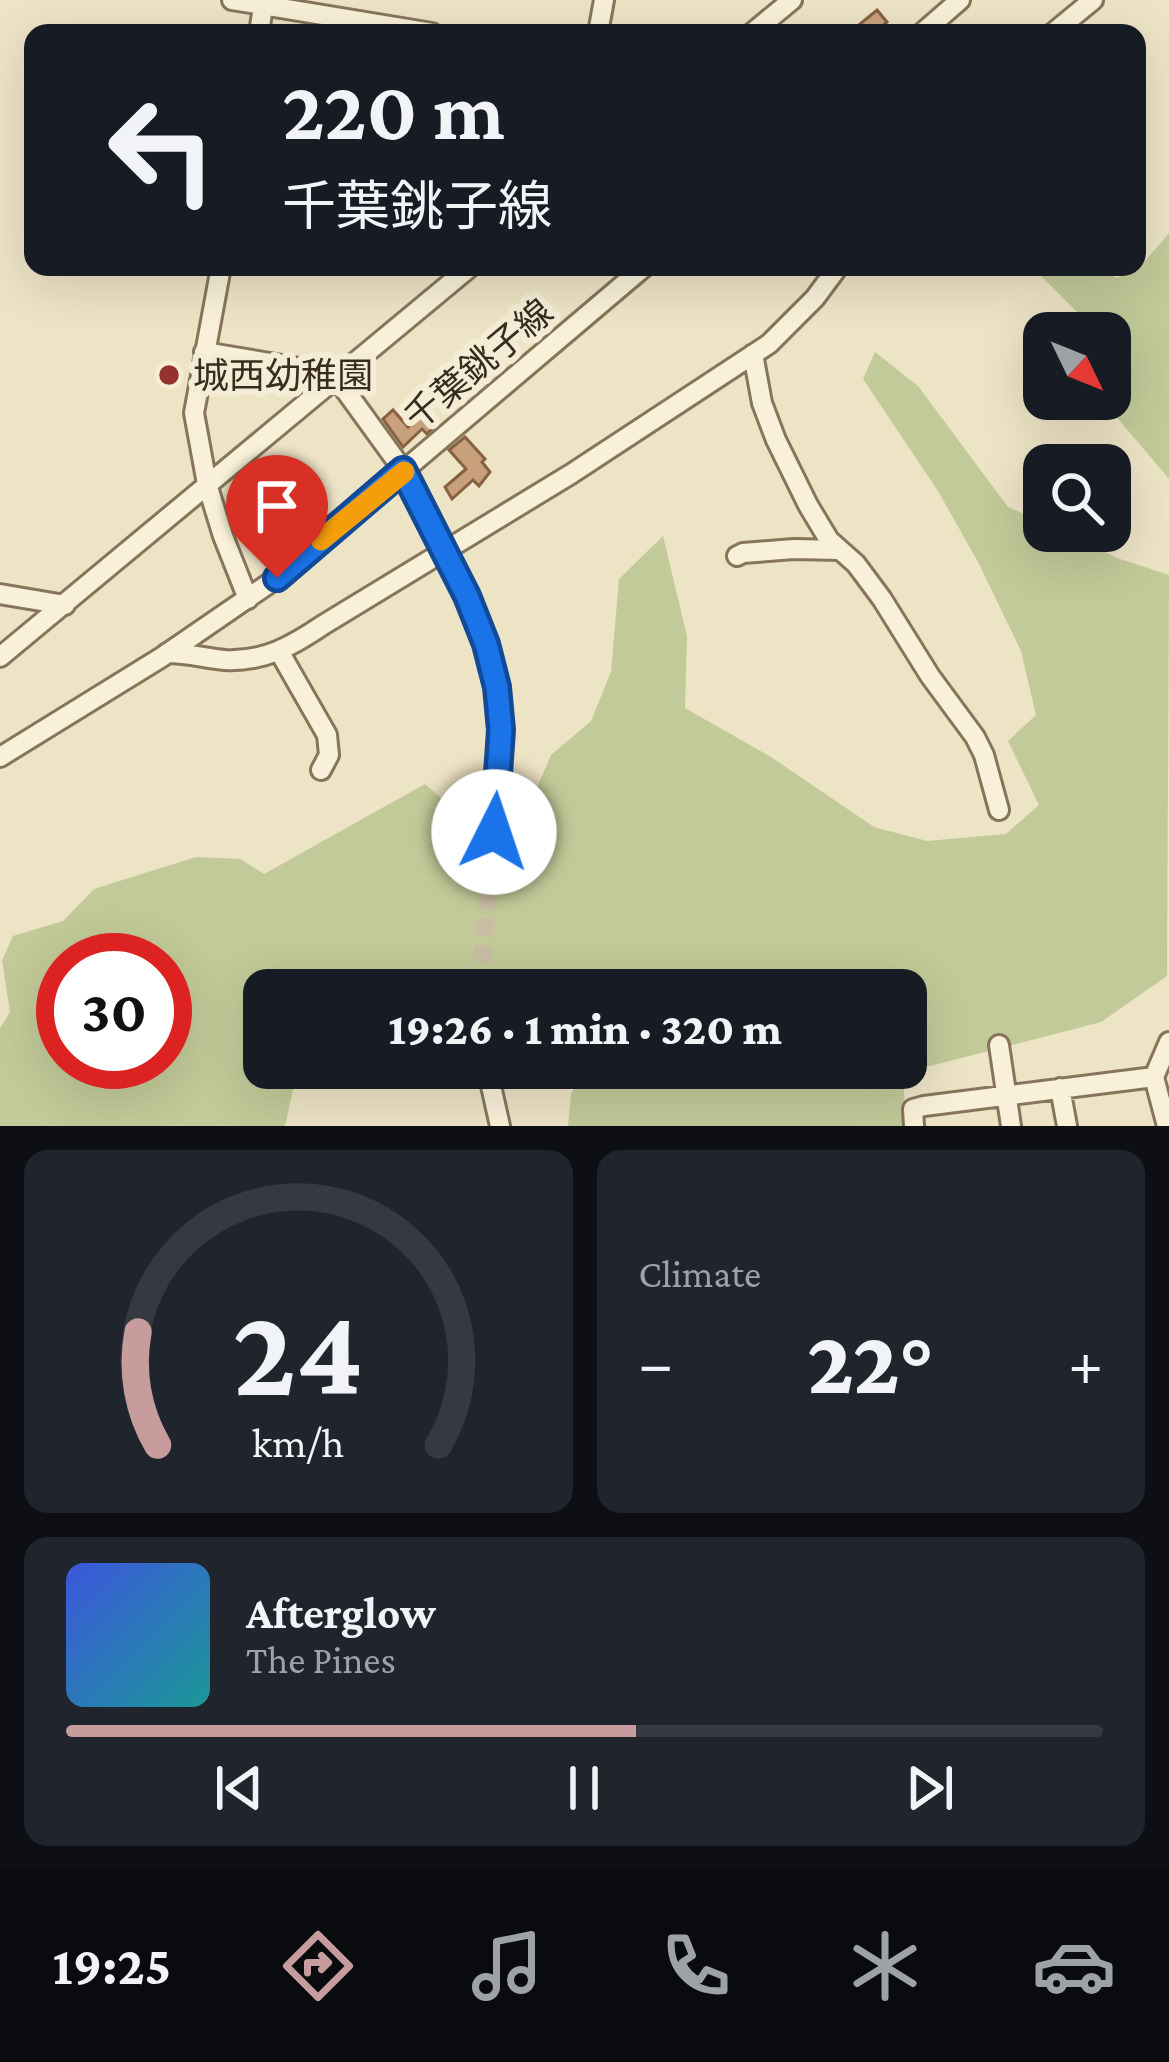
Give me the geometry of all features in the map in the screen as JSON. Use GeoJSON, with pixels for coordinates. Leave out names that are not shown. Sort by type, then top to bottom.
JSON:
{"type":"FeatureCollection","features":[{"type":"Feature","properties":{"kind":"street"},"geometry":{"type":"LineString","coordinates":[[232,0],[378,24]]}},
{"type":"Feature","properties":{"kind":"street"},"geometry":{"type":"LineString","coordinates":[[763,24],[792,0]]}},
{"type":"Feature","properties":{"kind":"street"},"geometry":{"type":"LineString","coordinates":[[932,24],[960,0]]}},
{"type":"Feature","properties":{"kind":"street"},"geometry":{"type":"LineString","coordinates":[[1057,0],[1071,18]]}},
{"type":"Feature","properties":{"kind":"street"},"geometry":{"type":"LineString","coordinates":[[1064,24],[1093,0]]}},
{"type":"Feature","properties":{"kind":"street"},"geometry":{"type":"LineString","coordinates":[[303,24],[305,12]]}},
{"type":"Feature","properties":{"kind":"street"},"geometry":{"type":"LineString","coordinates":[[219,276],[194,412],[207,484],[248,598]]}},
{"type":"Feature","properties":{"kind":"street"},"geometry":{"type":"LineString","coordinates":[[0,657],[459,276]]}},
{"type":"Feature","properties":{"kind":"street","name":"千葉銚子線"},"geometry":{"type":"LineString","coordinates":[[0,757],[277,578],[633,276]]}},
{"type":"Feature","properties":{"kind":"street"},"geometry":{"type":"LineString","coordinates":[[167,653],[227,660],[258,658],[292,646],[571,474],[753,354],[792,323],[831,276]]}},
{"type":"Feature","properties":{"kind":"street"},"geometry":{"type":"LineString","coordinates":[[204,352],[340,377],[403,470],[478,621],[497,687],[501,730],[494,832]]}},
{"type":"Feature","properties":{"kind":"street"},"geometry":{"type":"LineString","coordinates":[[753,354],[762,403],[808,505],[829,540],[856,564],[882,599],[930,676],[976,737],[999,810]]}},
{"type":"Feature","properties":{"kind":"street"},"geometry":{"type":"LineString","coordinates":[[737,556],[794,549],[840,550]]}},
{"type":"Feature","properties":{"kind":"street"},"geometry":{"type":"LineString","coordinates":[[0,593],[65,605]]}},
{"type":"Feature","properties":{"kind":"street"},"geometry":{"type":"LineString","coordinates":[[279,651],[328,734],[329,754],[321,770]]}},
{"type":"Feature","properties":{"kind":"street"},"geometry":{"type":"LineString","coordinates":[[1167,1126],[1154,1076],[1169,1042]]}},
{"type":"Feature","properties":{"kind":"street"},"geometry":{"type":"LineString","coordinates":[[999,1045],[1010,1126]]}},
{"type":"Feature","properties":{"kind":"street"},"geometry":{"type":"LineString","coordinates":[[914,1126],[913,1108],[1154,1076]]}},
{"type":"Feature","properties":{"kind":"street"},"geometry":{"type":"LineString","coordinates":[[1060,1088],[1067,1126]]}},
{"type":"Feature","properties":{"kind":"street"},"geometry":{"type":"LineString","coordinates":[[492,1089],[500,1126]]}},
{"type":"Feature","properties":{"kind":"green space"},"geometry":{"type":"Polygon","coordinates":[[[1169,233],[1169,479],[1119,420],[1131,420],[1131,312],[1077,312],[1041,276],[1146,276],[1146,260],[1169,233]]]}},
{"type":"Feature","properties":{"kind":"green space"},"geometry":{"type":"Polygon","coordinates":[[[875,352],[918,386],[1008,507],[1023,514],[1023,552],[1105,552],[1169,575],[1167,976],[1101,1022],[927,1067],[927,969],[243,969],[243,1089],[293,1089],[285,1126],[0,1126],[0,1028],[10,1012],[2,960],[13,936],[63,921],[94,889],[196,857],[240,859],[264,874],[425,784],[460,815],[463,835],[519,829],[551,755],[591,721],[611,672],[619,579],[663,536],[687,636],[685,708],[771,757],[874,827],[927,841],[1006,834],[1039,805],[1008,741],[1036,715],[1021,651],[938,491],[863,379],[875,352]]]}},
{"type":"Feature","properties":{"kind":"green space"},"geometry":{"type":"Polygon","coordinates":[[[574,1089],[904,1089],[906,1126],[568,1126],[574,1089]]]}},
{"type":"Feature","properties":{"kind":"building"},"geometry":{"type":"Polygon","coordinates":[[[877,10],[887,22],[885,24],[860,24],[877,10]]]}},
{"type":"Feature","properties":{"kind":"building"},"geometry":{"type":"Polygon","coordinates":[[[393,410],[408,427],[423,413],[435,426],[427,434],[422,429],[403,447],[383,419],[393,410]]]}},
{"type":"Feature","properties":{"kind":"building"},"geometry":{"type":"Polygon","coordinates":[[[465,437],[490,472],[479,486],[473,480],[452,499],[445,487],[466,469],[449,450],[465,437]]]}},
{"type":"Feature","properties":{"kind":"tunnel"},"geometry":{"type":"LineString","coordinates":[[481,969],[494,832]]}},
{"type":"Feature","properties":{"kind":"slow traffic"},"geometry":{"type":"LineString","coordinates":[[321,540],[404,472]]}},
{"type":"Feature","properties":{"kind":"place","name":"城西幼稚園"},"geometry":{"type":"Point","coordinates":[169,375]}},
{"type":"Feature","properties":{"kind":"route"},"geometry":{"type":"LineString","coordinates":[[277,578],[403,470],[467,596],[497,687],[501,730],[494,832]]}}]}
